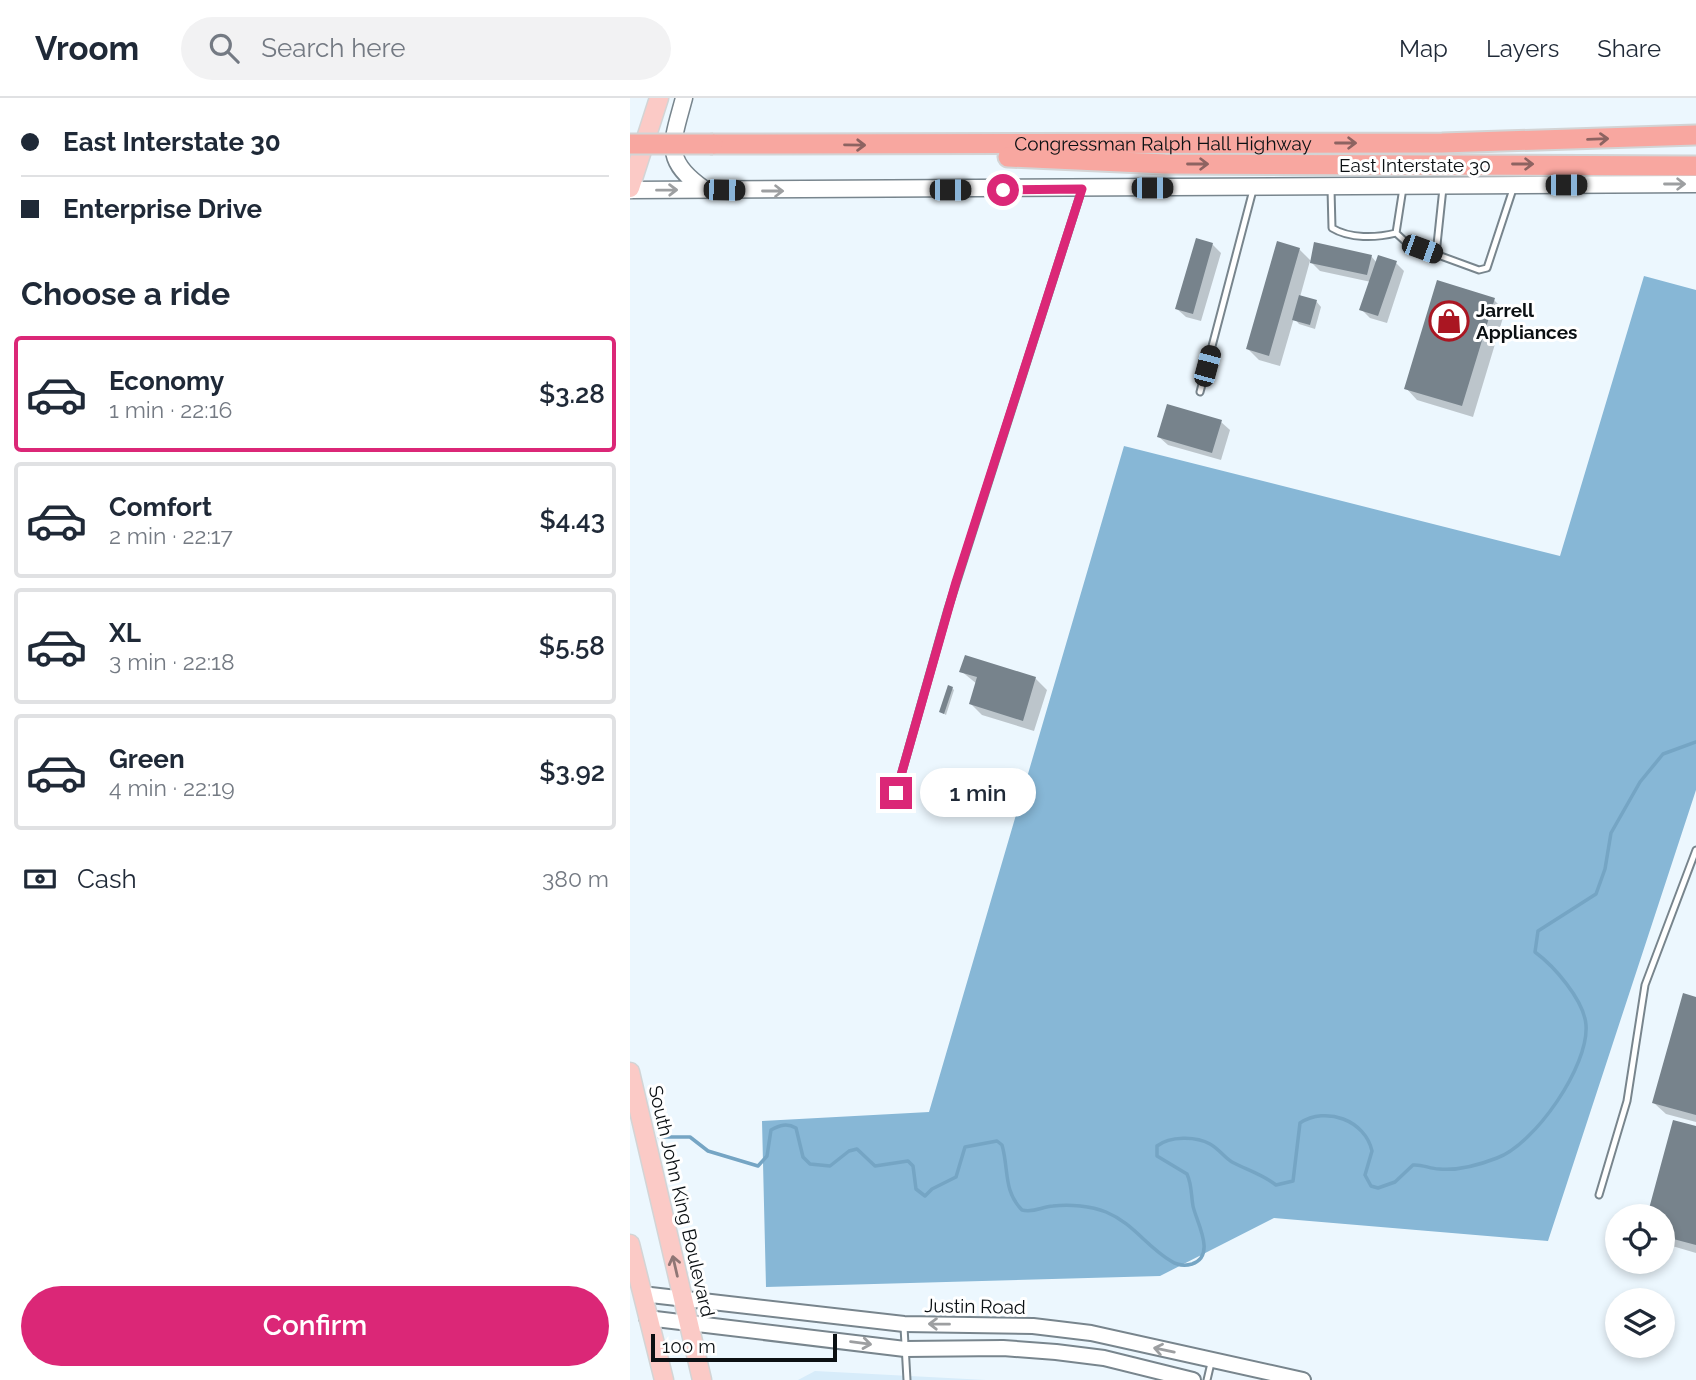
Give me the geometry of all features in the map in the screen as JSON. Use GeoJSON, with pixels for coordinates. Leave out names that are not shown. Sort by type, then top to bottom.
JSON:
{"type":"FeatureCollection","features":[{"type":"Feature","properties":{"kind":"highway","name":"Congressman Ralph Hall Highway"},"geometry":{"type":"LineString","coordinates":[[630,144],[910,146],[1442,143],[1696,135]]}},
{"type":"Feature","properties":{"kind":"highway"},"geometry":{"type":"LineString","coordinates":[[630,154],[653,154],[666,144]]}},
{"type":"Feature","properties":{"kind":"highway"},"geometry":{"type":"LineString","coordinates":[[910,146],[965,155],[1165,164],[1696,166]]}},
{"type":"Feature","properties":{"kind":"main road"},"geometry":{"type":"LineString","coordinates":[[630,189],[659,98]]}},
{"type":"Feature","properties":{"kind":"main road"},"geometry":{"type":"LineString","coordinates":[[684,98],[673,155],[680,171],[704,190]]}},
{"type":"Feature","properties":{"kind":"main road","name":"East Interstate 30"},"geometry":{"type":"LineString","coordinates":[[630,189],[1082,189],[1696,184]]}},
{"type":"Feature","properties":{"kind":"main road","name":"South John King Boulevard"},"geometry":{"type":"LineString","coordinates":[[630,1072],[702,1380]]}},
{"type":"Feature","properties":{"kind":"main road"},"geometry":{"type":"LineString","coordinates":[[630,1244],[664,1380]]}},
{"type":"Feature","properties":{"kind":"street","name":"Justin Road"},"geometry":{"type":"LineString","coordinates":[[642,1294],[904,1324],[1033,1326],[1091,1334],[1303,1380]]}},
{"type":"Feature","properties":{"kind":"street"},"geometry":{"type":"LineString","coordinates":[[647,1318],[905,1349],[1056,1352],[1104,1358],[1193,1380]]}},
{"type":"Feature","properties":{"kind":"lane"},"geometry":{"type":"LineString","coordinates":[[1396,233],[1404,185]]}},
{"type":"Feature","properties":{"kind":"lane"},"geometry":{"type":"LineString","coordinates":[[1436,254],[1443,185]]}},
{"type":"Feature","properties":{"kind":"lane"},"geometry":{"type":"LineString","coordinates":[[1396,233],[1408,244],[1479,270],[1487,268],[1514,185]]}},
{"type":"Feature","properties":{"kind":"lane"},"geometry":{"type":"LineString","coordinates":[[1331,186],[1332,228],[1339,232],[1377,238],[1396,233]]}},
{"type":"Feature","properties":{"kind":"lane"},"geometry":{"type":"LineString","coordinates":[[1200,392],[1254,187]]}},
{"type":"Feature","properties":{"kind":"lane"},"geometry":{"type":"LineString","coordinates":[[896,793],[956,582],[1082,189]]}},
{"type":"Feature","properties":{"kind":"lane"},"geometry":{"type":"LineString","coordinates":[[1600,1195],[1627,1101],[1645,985],[1696,850]]}},
{"type":"Feature","properties":{"kind":"lane"},"geometry":{"type":"LineString","coordinates":[[904,1324],[907,1380]]}},
{"type":"Feature","properties":{"kind":"lane"},"geometry":{"type":"LineString","coordinates":[[1207,1380],[1212,1360]]}},
{"type":"Feature","properties":{"kind":"shaded area"},"geometry":{"type":"Polygon","coordinates":[[[1644,276],[1696,290],[1696,790],[1548,1241],[1274,1218],[1160,1276],[766,1287],[762,1121],[929,1112],[1124,446],[1560,556],[1644,276]]]}},
{"type":"Feature","properties":{"kind":"shaded area"},"geometry":{"type":"Polygon","coordinates":[[[815,1371],[986,1380],[798,1380],[815,1371]]]}},
{"type":"Feature","properties":{"kind":"building"},"geometry":{"type":"Polygon","coordinates":[[[1196,238],[1213,243],[1193,314],[1175,309],[1196,238]]]}},
{"type":"Feature","properties":{"kind":"building"},"geometry":{"type":"Polygon","coordinates":[[[1277,241],[1300,248],[1269,356],[1246,349],[1277,241]]]}},
{"type":"Feature","properties":{"kind":"building"},"geometry":{"type":"Polygon","coordinates":[[[1314,242],[1372,255],[1367,275],[1310,263],[1314,242]]]}},
{"type":"Feature","properties":{"kind":"building"},"geometry":{"type":"Polygon","coordinates":[[[1378,255],[1397,261],[1378,316],[1359,310],[1378,255]]]}},
{"type":"Feature","properties":{"kind":"building"},"geometry":{"type":"Polygon","coordinates":[[[1437,280],[1495,298],[1462,406],[1404,389],[1437,280]]]}},
{"type":"Feature","properties":{"kind":"building"},"geometry":{"type":"Polygon","coordinates":[[[1299,295],[1317,300],[1310,325],[1292,320],[1299,295]]]}},
{"type":"Feature","properties":{"kind":"building"},"geometry":{"type":"Polygon","coordinates":[[[1167,404],[1222,420],[1212,453],[1157,437],[1167,404]]]}},
{"type":"Feature","properties":{"kind":"building"},"geometry":{"type":"Polygon","coordinates":[[[965,655],[1036,677],[1023,721],[969,704],[977,677],[959,672],[965,655]]]}},
{"type":"Feature","properties":{"kind":"building"},"geometry":{"type":"Polygon","coordinates":[[[948,685],[953,687],[944,714],[939,712],[948,685]]]}},
{"type":"Feature","properties":{"kind":"building"},"geometry":{"type":"Polygon","coordinates":[[[1683,993],[1696,997],[1696,1115],[1652,1103],[1683,993]]]}},
{"type":"Feature","properties":{"kind":"building"},"geometry":{"type":"Polygon","coordinates":[[[1673,1120],[1696,1126],[1696,1245],[1675,1239],[1675,1204],[1650,1204],[1673,1120]]]}},
{"type":"Feature","properties":{"kind":"waterway"},"geometry":{"type":"LineString","coordinates":[[659,1137],[690,1137],[708,1151],[758,1166],[767,1156],[771,1130],[790,1126],[796,1128],[803,1157],[810,1164],[830,1166],[849,1151],[857,1149],[875,1166],[908,1161],[913,1166],[916,1189],[925,1196],[932,1189],[956,1177],[965,1147],[997,1141],[1002,1145],[1012,1195],[1022,1210],[1066,1205],[1100,1210],[1124,1222],[1171,1261],[1184,1265],[1199,1260],[1204,1246],[1187,1174],[1157,1156],[1157,1146],[1169,1140],[1183,1138],[1204,1141],[1232,1162],[1276,1185],[1293,1181],[1300,1123],[1321,1116],[1343,1119],[1361,1131],[1372,1151],[1365,1175],[1371,1186],[1378,1188],[1395,1182],[1413,1165],[1454,1169],[1497,1158],[1512,1150],[1543,1121],[1569,1081],[1585,1042],[1586,1025],[1580,1005],[1559,975],[1535,952],[1538,931],[1596,894],[1605,869],[1611,833],[1640,782],[1663,754],[1696,742]]}},
{"type":"Feature","properties":{"kind":"place","name":"Jarrell Appliances"},"geometry":{"type":"Point","coordinates":[1449,321]}},
{"type":"Feature","properties":{"kind":"route"},"geometry":{"type":"LineString","coordinates":[[896,793],[956,582],[1082,189],[1003,190]]}}]}
